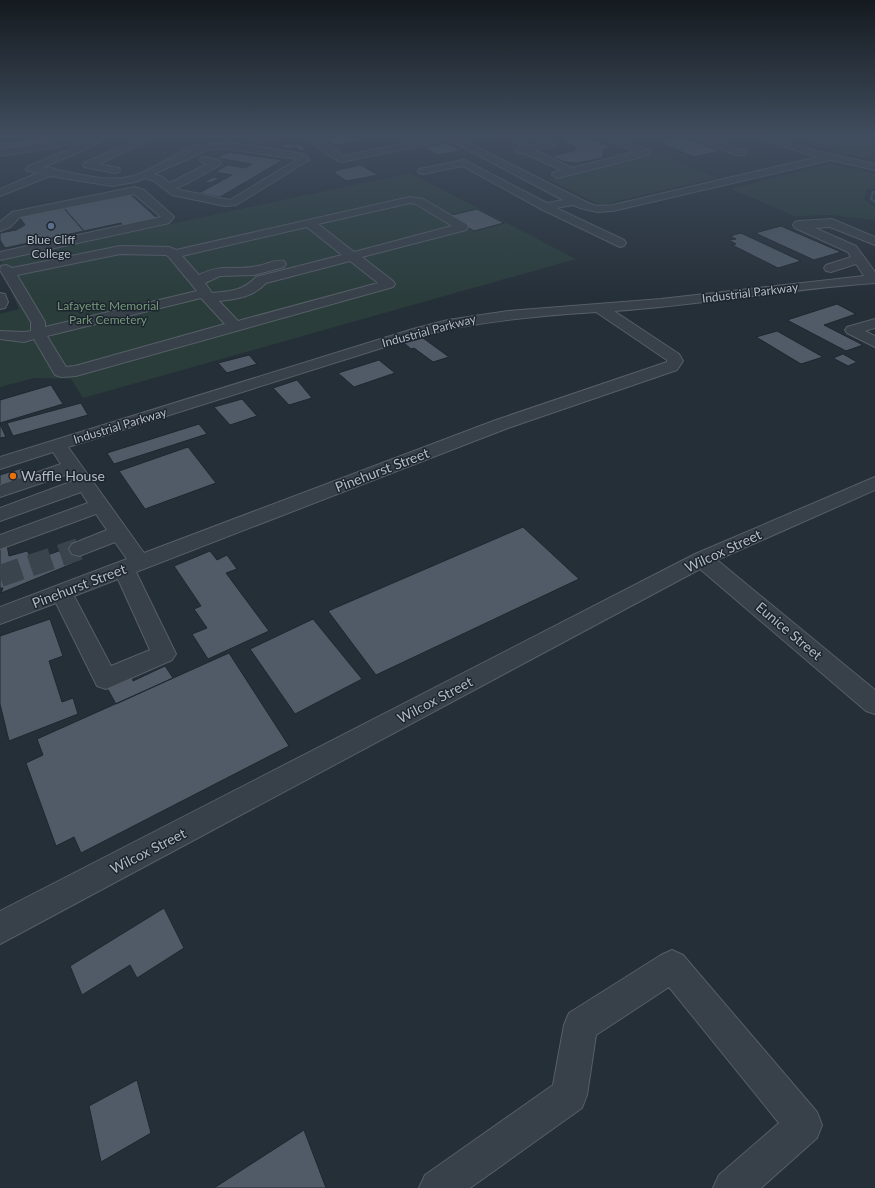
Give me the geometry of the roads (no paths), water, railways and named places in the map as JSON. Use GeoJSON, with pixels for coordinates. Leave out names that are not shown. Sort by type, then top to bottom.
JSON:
{"type":"FeatureCollection","features":[{"type":"Feature","properties":{"kind":"street"},"geometry":{"type":"LineString","coordinates":[[0,227],[6,224],[5,204],[17,189]]}},
{"type":"Feature","properties":{"kind":"street"},"geometry":{"type":"LineString","coordinates":[[5,204],[27,189]]}},
{"type":"Feature","properties":{"kind":"street"},"geometry":{"type":"LineString","coordinates":[[90,189],[94,191],[98,197]]}},
{"type":"Feature","properties":{"kind":"street"},"geometry":{"type":"LineString","coordinates":[[5,204],[43,208],[98,197],[116,189]]}},
{"type":"Feature","properties":{"kind":"street"},"geometry":{"type":"LineString","coordinates":[[5,266],[168,219],[168,217],[138,191],[132,189]]}},
{"type":"Feature","properties":{"kind":"street"},"geometry":{"type":"LineString","coordinates":[[171,189],[183,196],[225,203],[232,203],[255,189]]}},
{"type":"Feature","properties":{"kind":"street"},"geometry":{"type":"LineString","coordinates":[[513,189],[545,207],[620,243]]}},
{"type":"Feature","properties":{"kind":"street"},"geometry":{"type":"LineString","coordinates":[[551,189],[574,201],[597,209],[613,208],[699,189]]}},
{"type":"Feature","properties":{"kind":"street"},"geometry":{"type":"LineString","coordinates":[[0,335],[24,337],[38,334],[203,291],[243,293],[254,289],[261,280],[450,221],[415,199],[174,254]]}},
{"type":"Feature","properties":{"kind":"street"},"geometry":{"type":"LineString","coordinates":[[545,207],[574,201]]}},
{"type":"Feature","properties":{"kind":"street"},"geometry":{"type":"LineString","coordinates":[[5,204],[43,208]]}},
{"type":"Feature","properties":{"kind":"street"},"geometry":{"type":"LineString","coordinates":[[5,266],[38,322],[38,334],[61,372],[76,371],[388,284],[309,223]]}},
{"type":"Feature","properties":{"kind":"street"},"geometry":{"type":"LineString","coordinates":[[874,287],[855,254],[799,225],[832,223],[875,242]]}},
{"type":"Feature","properties":{"kind":"street"},"geometry":{"type":"LineString","coordinates":[[831,268],[875,242]]}},
{"type":"Feature","properties":{"kind":"street"},"geometry":{"type":"LineString","coordinates":[[5,266],[120,250],[168,251],[174,254],[203,291],[235,326]]}},
{"type":"Feature","properties":{"kind":"street"},"geometry":{"type":"LineString","coordinates":[[203,291],[206,276],[222,270],[236,269],[252,271],[347,252]]}},
{"type":"Feature","properties":{"kind":"street","name":"Industrial Parkway"},"geometry":{"type":"LineString","coordinates":[[0,463],[437,326],[492,316],[600,308],[714,297],[854,281],[874,287]]}},
{"type":"Feature","properties":{"kind":"street"},"geometry":{"type":"LineString","coordinates":[[0,297],[0,304]]}},
{"type":"Feature","properties":{"kind":"street","name":"Pinehurst Street"},"geometry":{"type":"LineString","coordinates":[[0,616],[502,424],[671,367],[675,364],[676,359],[674,357],[600,308]]}},
{"type":"Feature","properties":{"kind":"street"},"geometry":{"type":"LineString","coordinates":[[875,323],[852,330],[875,342]]}},
{"type":"Feature","properties":{"kind":"street"},"geometry":{"type":"LineString","coordinates":[[57,445],[120,533],[164,654],[106,679],[61,592]]}},
{"type":"Feature","properties":{"kind":"street"},"geometry":{"type":"LineString","coordinates":[[0,490],[72,467]]}},
{"type":"Feature","properties":{"kind":"street","name":"Wilcox Street"},"geometry":{"type":"LineString","coordinates":[[0,928],[702,559],[875,483]]}},
{"type":"Feature","properties":{"kind":"street"},"geometry":{"type":"LineString","coordinates":[[0,515],[84,484]]}},
{"type":"Feature","properties":{"kind":"street"},"geometry":{"type":"LineString","coordinates":[[0,542],[100,506]]}},
{"type":"Feature","properties":{"kind":"street"},"geometry":{"type":"LineString","coordinates":[[81,513],[88,546],[120,533]]}},
{"type":"Feature","properties":{"kind":"street","name":"Eunice Street"},"geometry":{"type":"LineString","coordinates":[[702,559],[875,704]]}},
{"type":"Feature","properties":{"kind":"street"},"geometry":{"type":"LineString","coordinates":[[438,1188],[569,1095],[581,1025],[672,966],[804,1125],[732,1188]]}},
{"type":"Feature","properties":{"kind":"waterway"},"geometry":{"type":"LineString","coordinates":[[875,192],[873,192],[871,199],[875,202]]}},
{"type":"Feature","properties":{"kind":"tunnel"},"geometry":{"type":"LineString","coordinates":[[0,576],[79,549]]}},
{"type":"Feature","properties":{"kind":"place","name":"Blue Cliff College"},"geometry":{"type":"Point","coordinates":[51,226]}},
{"type":"Feature","properties":{"kind":"place","name":"Waffle House"},"geometry":{"type":"Point","coordinates":[13,476]}},
{"type":"Feature","properties":{"kind":"park label","name":"Lafayette Memorial Park Cemetery"},"geometry":{"type":"Point","coordinates":[108,313]}}]}
